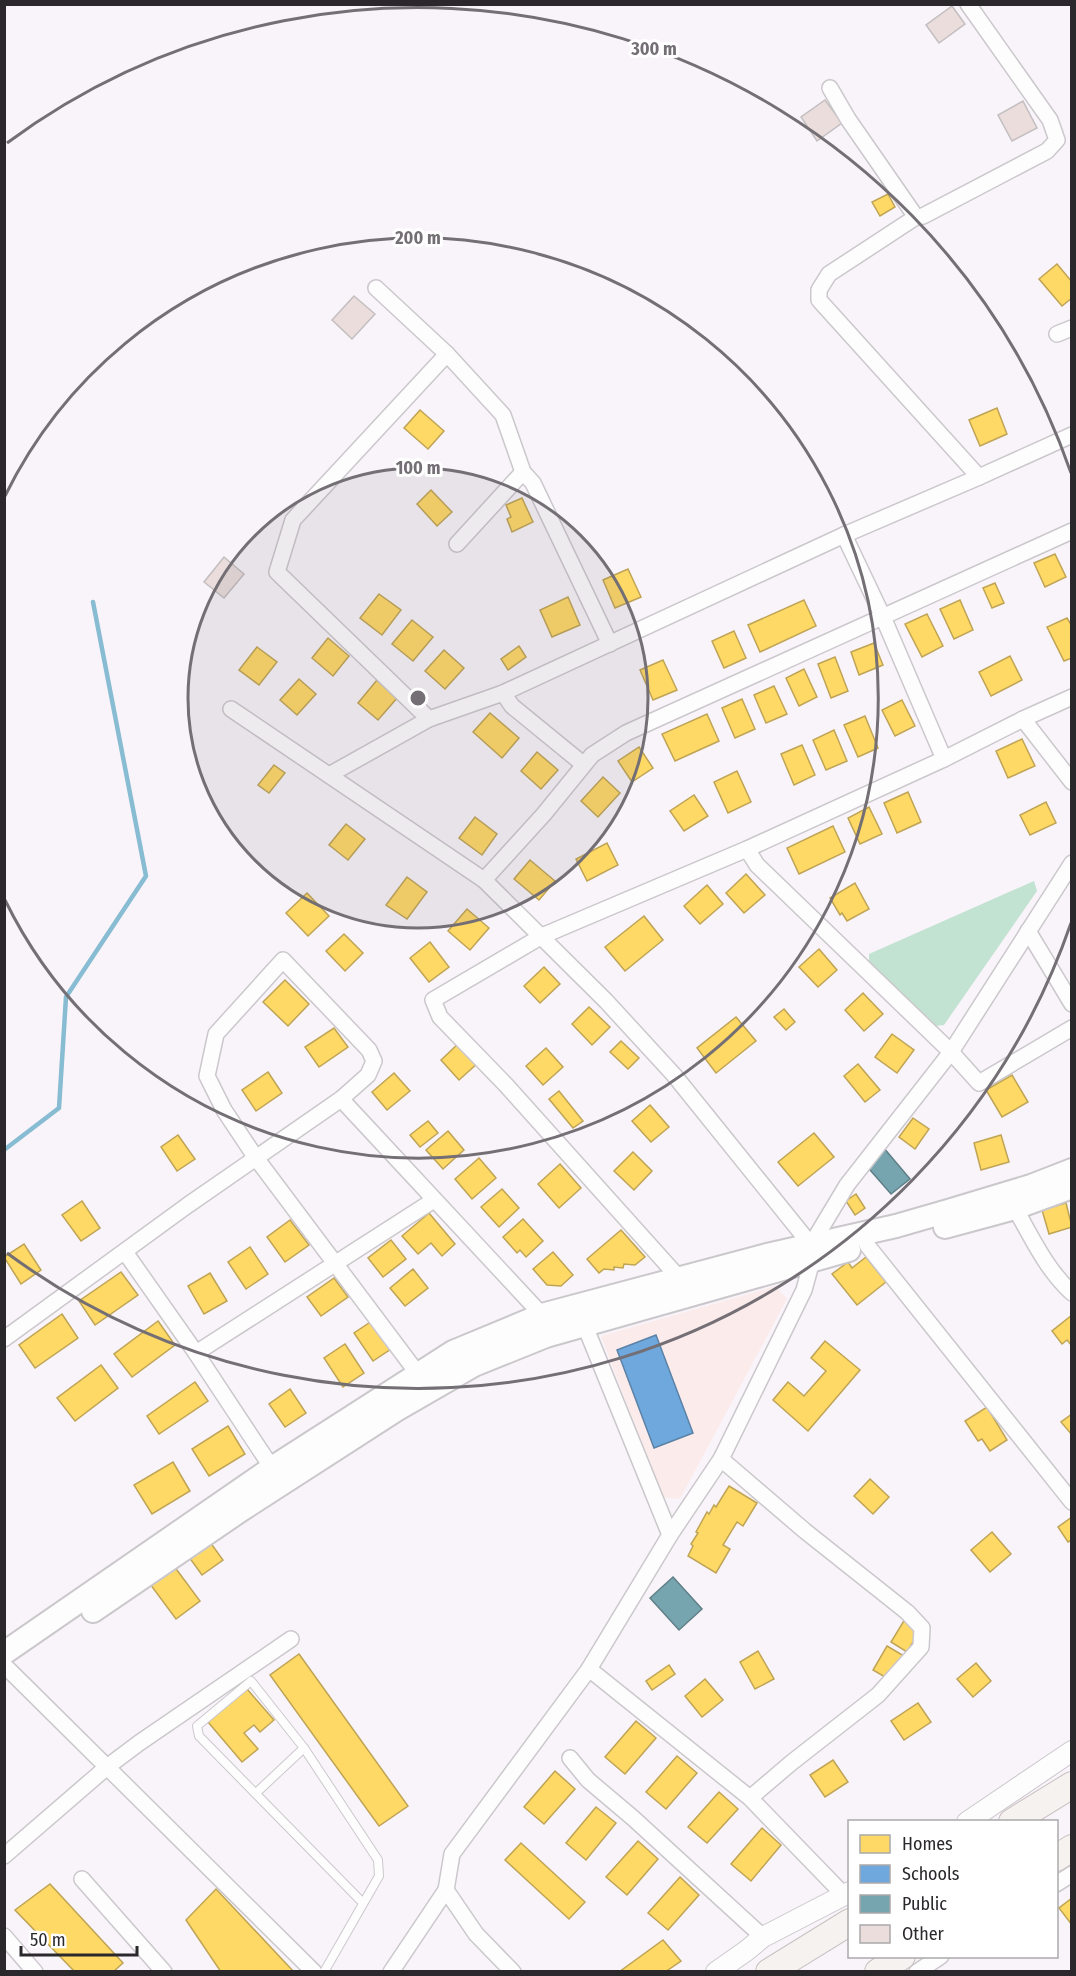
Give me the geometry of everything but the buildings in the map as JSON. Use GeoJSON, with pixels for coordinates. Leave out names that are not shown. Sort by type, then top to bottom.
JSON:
{"type":"FeatureCollection","features":[{"type":"Feature","properties":{"kind":"highway"},"geometry":{"type":"LineString","coordinates":[[1014,1820],[1071,1785]]}},
{"type":"Feature","properties":{"kind":"highway"},"geometry":{"type":"LineString","coordinates":[[1058,1857],[1071,1848]]}},
{"type":"Feature","properties":{"kind":"highway"},"geometry":{"type":"LineString","coordinates":[[769,1971],[848,1923]]}},
{"type":"Feature","properties":{"kind":"highway"},"geometry":{"type":"LineString","coordinates":[[878,1971],[899,1958]]}},
{"type":"Feature","properties":{"kind":"main road"},"geometry":{"type":"LineString","coordinates":[[278,1475],[474,1365],[546,1336],[585,1326],[896,1226],[1031,1186],[1071,1170]]}},
{"type":"Feature","properties":{"kind":"main road"},"geometry":{"type":"LineString","coordinates":[[5,1664],[278,1475],[418,1374],[453,1352],[542,1315],[680,1279],[812,1253],[867,1245],[965,1222],[1015,1208],[1071,1187]]}},
{"type":"Feature","properties":{"kind":"street"},"geometry":{"type":"LineString","coordinates":[[968,4],[1050,120],[1057,140],[1047,151],[1037,157],[923,216],[916,217],[829,274],[819,290],[819,300],[979,477]]}},
{"type":"Feature","properties":{"kind":"street"},"geometry":{"type":"LineString","coordinates":[[830,88],[848,119],[916,217]]}},
{"type":"Feature","properties":{"kind":"street"},"geometry":{"type":"LineString","coordinates":[[376,288],[447,354],[503,415],[524,472],[532,483],[610,644]]}},
{"type":"Feature","properties":{"kind":"street"},"geometry":{"type":"LineString","coordinates":[[1057,334],[1071,328]]}},
{"type":"Feature","properties":{"kind":"street"},"geometry":{"type":"LineString","coordinates":[[429,719],[277,572],[293,520],[447,354]]}},
{"type":"Feature","properties":{"kind":"street"},"geometry":{"type":"LineString","coordinates":[[329,775],[429,719],[503,693],[844,535],[1071,435]]}},
{"type":"Feature","properties":{"kind":"street"},"geometry":{"type":"LineString","coordinates":[[457,544],[524,472]]}},
{"type":"Feature","properties":{"kind":"street"},"geometry":{"type":"LineString","coordinates":[[484,880],[544,814],[583,764],[592,755],[626,733],[1071,531]]}},
{"type":"Feature","properties":{"kind":"street"},"geometry":{"type":"LineString","coordinates":[[844,535],[883,617],[944,759]]}},
{"type":"Feature","properties":{"kind":"street"},"geometry":{"type":"LineString","coordinates":[[503,693],[512,706],[583,764]]}},
{"type":"Feature","properties":{"kind":"street"},"geometry":{"type":"LineString","coordinates":[[680,1279],[506,1085],[440,1017],[433,1000],[542,936],[747,849],[944,759],[1071,697]]}},
{"type":"Feature","properties":{"kind":"street"},"geometry":{"type":"LineString","coordinates":[[231,709],[484,880],[606,1001],[674,1075],[812,1253]]}},
{"type":"Feature","properties":{"kind":"street"},"geometry":{"type":"LineString","coordinates":[[1023,719],[1071,782]]}},
{"type":"Feature","properties":{"kind":"street"},"geometry":{"type":"LineString","coordinates":[[747,849],[757,865],[951,1052],[979,1083],[1071,1028]]}},
{"type":"Feature","properties":{"kind":"street"},"geometry":{"type":"LineString","coordinates":[[391,1971],[446,1890],[452,1854],[589,1669],[720,1459],[804,1290],[812,1253],[847,1185],[951,1052],[1071,863]]}},
{"type":"Feature","properties":{"kind":"street"},"geometry":{"type":"LineString","coordinates":[[1028,931],[1071,1004]]}},
{"type":"Feature","properties":{"kind":"street"},"geometry":{"type":"LineString","coordinates":[[4,1339],[256,1158],[341,1099],[368,1075],[374,1061],[369,1050],[283,960],[216,1034],[207,1076],[224,1110],[256,1158],[418,1374]]}},
{"type":"Feature","properties":{"kind":"street"},"geometry":{"type":"LineString","coordinates":[[341,1099],[542,1315]]}},
{"type":"Feature","properties":{"kind":"street"},"geometry":{"type":"LineString","coordinates":[[196,1353],[434,1200]]}},
{"type":"Feature","properties":{"kind":"street"},"geometry":{"type":"LineString","coordinates":[[1015,1208],[1042,1257],[1071,1293]]}},
{"type":"Feature","properties":{"kind":"street"},"geometry":{"type":"LineString","coordinates":[[867,1245],[1071,1502]]}},
{"type":"Feature","properties":{"kind":"street"},"geometry":{"type":"LineString","coordinates":[[125,1252],[278,1475]]}},
{"type":"Feature","properties":{"kind":"street"},"geometry":{"type":"LineString","coordinates":[[585,1326],[670,1536]]}},
{"type":"Feature","properties":{"kind":"street"},"geometry":{"type":"LineString","coordinates":[[720,1459],[805,1531],[907,1612],[922,1628],[921,1647],[878,1695],[790,1762],[750,1798]]}},
{"type":"Feature","properties":{"kind":"street"},"geometry":{"type":"LineString","coordinates":[[4,1856],[107,1767],[291,1639]]}},
{"type":"Feature","properties":{"kind":"street"},"geometry":{"type":"LineString","coordinates":[[5,1664],[314,1971]]}},
{"type":"Feature","properties":{"kind":"street"},"geometry":{"type":"LineString","coordinates":[[589,1669],[750,1798],[847,1893],[764,1937],[746,1952],[716,1971]]}},
{"type":"Feature","properties":{"kind":"street"},"geometry":{"type":"LineString","coordinates":[[968,1820],[1071,1751]]}},
{"type":"Feature","properties":{"kind":"street"},"geometry":{"type":"LineString","coordinates":[[570,1758],[588,1780],[764,1937]]}},
{"type":"Feature","properties":{"kind":"street"},"geometry":{"type":"LineString","coordinates":[[1058,1883],[1071,1874]]}},
{"type":"Feature","properties":{"kind":"street"},"geometry":{"type":"LineString","coordinates":[[82,1880],[164,1971]]}},
{"type":"Feature","properties":{"kind":"street"},"geometry":{"type":"LineString","coordinates":[[446,1890],[476,1934],[513,1971]]}},
{"type":"Feature","properties":{"kind":"street"},"geometry":{"type":"LineString","coordinates":[[4,1936],[27,1969]]}},
{"type":"Feature","properties":{"kind":"street"},"geometry":{"type":"LineString","coordinates":[[917,1971],[938,1958]]}},
{"type":"Feature","properties":{"kind":"lane"},"geometry":{"type":"LineString","coordinates":[[324,1971],[379,1876],[378,1860],[304,1748],[251,1681],[198,1726],[199,1736],[363,1903]]}},
{"type":"Feature","properties":{"kind":"lane"},"geometry":{"type":"LineString","coordinates":[[256,1793],[304,1748]]}},
{"type":"Feature","properties":{"kind":"shaded area"},"geometry":{"type":"Polygon","coordinates":[[[776,1286],[787,1299],[680,1499],[662,1497],[601,1336],[776,1286]]]}},
{"type":"Feature","properties":{"kind":"green space"},"geometry":{"type":"Polygon","coordinates":[[[1034,881],[1037,891],[944,1025],[935,1026],[869,964],[869,954],[1034,881]]]}},
{"type":"Feature","properties":{"kind":"waterway"},"geometry":{"type":"LineString","coordinates":[[4,1150],[59,1108],[66,997],[146,876],[93,602]]}}]}
